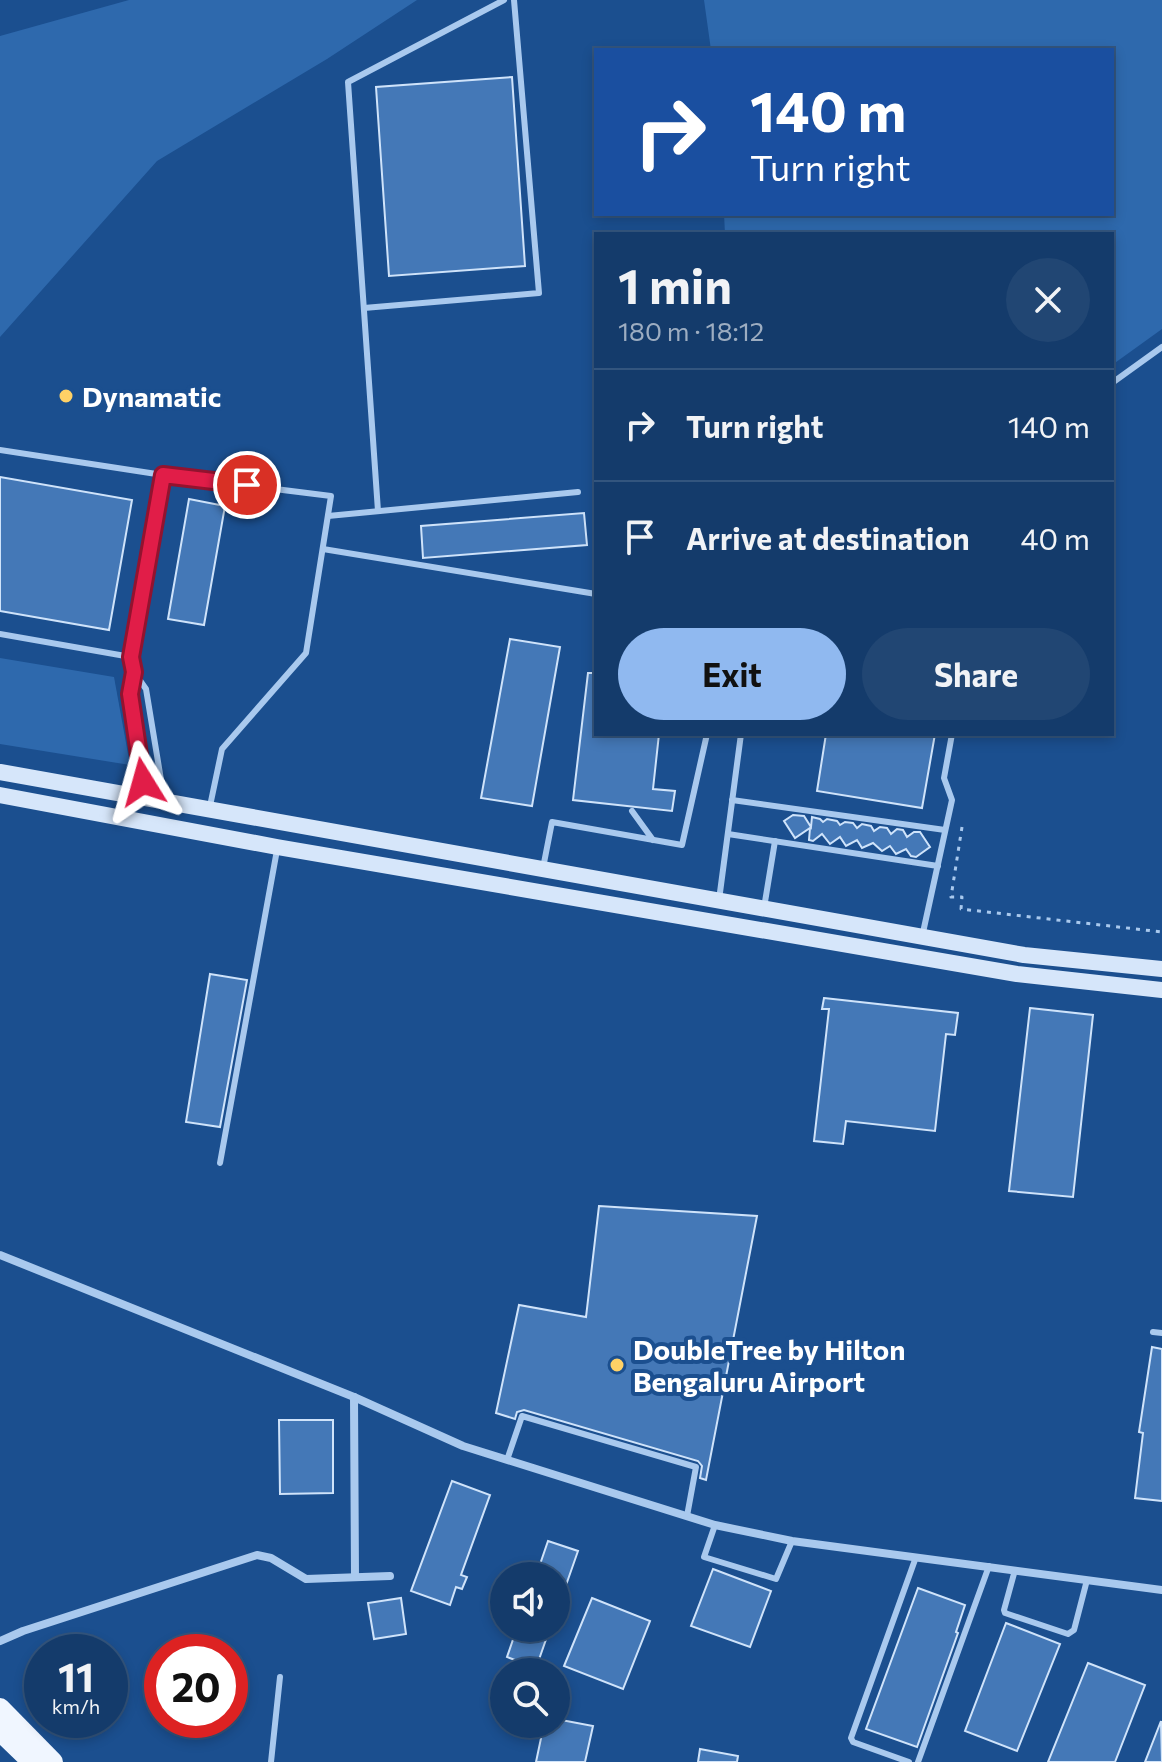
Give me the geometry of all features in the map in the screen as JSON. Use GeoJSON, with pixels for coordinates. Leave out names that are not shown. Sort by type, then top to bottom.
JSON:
{"type":"FeatureCollection","features":[{"type":"Feature","properties":{"kind":"main road"},"geometry":{"type":"LineString","coordinates":[[0,1708],[53,1762]]}},
{"type":"Feature","properties":{"kind":"main road"},"geometry":{"type":"LineString","coordinates":[[0,1731],[32,1762]]}},
{"type":"Feature","properties":{"kind":"street"},"geometry":{"type":"LineString","coordinates":[[0,772],[1024,955],[1162,969]]}},
{"type":"Feature","properties":{"kind":"street"},"geometry":{"type":"LineString","coordinates":[[0,795],[277,847],[1017,974],[1162,990]]}},
{"type":"Feature","properties":{"kind":"street"},"geometry":{"type":"LineString","coordinates":[[0,1255],[354,1397],[463,1446],[715,1525],[792,1541],[1162,1590]]}},
{"type":"Feature","properties":{"kind":"street"},"geometry":{"type":"LineString","coordinates":[[354,1397],[355,1577]]}},
{"type":"Feature","properties":{"kind":"street"},"geometry":{"type":"LineString","coordinates":[[0,1641],[257,1555],[271,1558],[302,1578],[390,1576]]}},
{"type":"Feature","properties":{"kind":"lane"},"geometry":{"type":"LineString","coordinates":[[378,511],[348,82],[504,0]]}},
{"type":"Feature","properties":{"kind":"lane"},"geometry":{"type":"LineString","coordinates":[[364,308],[539,293],[514,0]]}},
{"type":"Feature","properties":{"kind":"lane"},"geometry":{"type":"LineString","coordinates":[[1114,382],[1162,347]]}},
{"type":"Feature","properties":{"kind":"lane"},"geometry":{"type":"LineString","coordinates":[[0,450],[331,496],[306,653],[222,749],[210,810]]}},
{"type":"Feature","properties":{"kind":"lane"},"geometry":{"type":"LineString","coordinates":[[145,798],[130,694],[134,672],[131,657],[163,475]]}},
{"type":"Feature","properties":{"kind":"lane"},"geometry":{"type":"LineString","coordinates":[[328,516],[578,492]]}},
{"type":"Feature","properties":{"kind":"lane"},"geometry":{"type":"LineString","coordinates":[[323,549],[594,594]]}},
{"type":"Feature","properties":{"kind":"lane"},"geometry":{"type":"LineString","coordinates":[[0,634],[131,657]]}},
{"type":"Feature","properties":{"kind":"lane"},"geometry":{"type":"LineString","coordinates":[[134,672],[146,689],[164,802]]}},
{"type":"Feature","properties":{"kind":"lane"},"geometry":{"type":"LineString","coordinates":[[543,869],[552,822],[682,845],[707,736]]}},
{"type":"Feature","properties":{"kind":"lane"},"geometry":{"type":"LineString","coordinates":[[719,900],[741,736]]}},
{"type":"Feature","properties":{"kind":"lane"},"geometry":{"type":"LineString","coordinates":[[922,937],[952,800],[944,778],[952,736]]}},
{"type":"Feature","properties":{"kind":"lane"},"geometry":{"type":"LineString","coordinates":[[732,800],[945,830]]}},
{"type":"Feature","properties":{"kind":"lane"},"geometry":{"type":"LineString","coordinates":[[632,811],[653,840]]}},
{"type":"Feature","properties":{"kind":"lane"},"geometry":{"type":"LineString","coordinates":[[728,834],[938,866]]}},
{"type":"Feature","properties":{"kind":"lane"},"geometry":{"type":"LineString","coordinates":[[764,908],[775,841]]}},
{"type":"Feature","properties":{"kind":"lane"},"geometry":{"type":"LineString","coordinates":[[220,1163],[277,847]]}},
{"type":"Feature","properties":{"kind":"lane"},"geometry":{"type":"LineString","coordinates":[[1153,1332],[1162,1333]]}},
{"type":"Feature","properties":{"kind":"lane"},"geometry":{"type":"LineString","coordinates":[[507,1460],[522,1416],[696,1467],[687,1516]]}},
{"type":"Feature","properties":{"kind":"lane"},"geometry":{"type":"LineString","coordinates":[[715,1525],[704,1557],[776,1579],[792,1541]]}},
{"type":"Feature","properties":{"kind":"lane"},"geometry":{"type":"LineString","coordinates":[[909,1762],[853,1742],[851,1738],[916,1557]]}},
{"type":"Feature","properties":{"kind":"lane"},"geometry":{"type":"LineString","coordinates":[[918,1762],[989,1566]]}},
{"type":"Feature","properties":{"kind":"lane"},"geometry":{"type":"LineString","coordinates":[[1015,1570],[1005,1613],[1068,1634],[1074,1630],[1087,1580]]}},
{"type":"Feature","properties":{"kind":"lane"},"geometry":{"type":"LineString","coordinates":[[271,1762],[280,1677]]}},
{"type":"Feature","properties":{"kind":"path"},"geometry":{"type":"LineString","coordinates":[[962,827],[951,897],[962,897],[961,909],[1162,932]]}},
{"type":"Feature","properties":{"kind":"shaded area"},"geometry":{"type":"Polygon","coordinates":[[[129,0],[417,0],[327,59],[157,161],[0,337],[0,36],[129,0]]]}},
{"type":"Feature","properties":{"kind":"shaded area"},"geometry":{"type":"Polygon","coordinates":[[[704,0],[1162,0],[1162,329],[1114,364],[1114,232],[725,232],[724,216],[1114,216],[1114,48],[711,48],[704,0]]]}},
{"type":"Feature","properties":{"kind":"shaded area"},"geometry":{"type":"Polygon","coordinates":[[[0,658],[114,677],[130,765],[0,744],[0,658]]]}},
{"type":"Feature","properties":{"kind":"building"},"geometry":{"type":"Polygon","coordinates":[[[512,77],[525,266],[389,276],[376,87],[512,77]]]}},
{"type":"Feature","properties":{"kind":"building"},"geometry":{"type":"Polygon","coordinates":[[[0,477],[132,500],[109,630],[0,611],[0,477]]]}},
{"type":"Feature","properties":{"kind":"building"},"geometry":{"type":"Polygon","coordinates":[[[189,499],[225,506],[204,625],[168,619],[189,499]]]}},
{"type":"Feature","properties":{"kind":"building"},"geometry":{"type":"Polygon","coordinates":[[[584,513],[587,545],[423,558],[421,526],[584,513]]]}},
{"type":"Feature","properties":{"kind":"building"},"geometry":{"type":"Polygon","coordinates":[[[510,639],[560,647],[532,806],[481,798],[510,639]]]}},
{"type":"Feature","properties":{"kind":"building"},"geometry":{"type":"Polygon","coordinates":[[[588,673],[594,673],[594,736],[659,736],[653,789],[675,791],[672,811],[573,800],[588,673]]]}},
{"type":"Feature","properties":{"kind":"building"},"geometry":{"type":"Polygon","coordinates":[[[826,736],[935,736],[922,808],[817,791],[826,736]]]}},
{"type":"Feature","properties":{"kind":"building"},"geometry":{"type":"Polygon","coordinates":[[[793,815],[804,816],[811,827],[812,817],[823,822],[827,819],[837,821],[840,825],[853,823],[857,828],[862,824],[871,826],[874,831],[880,827],[887,828],[891,834],[897,829],[903,830],[907,837],[920,832],[930,847],[916,857],[906,849],[896,854],[890,846],[882,851],[873,843],[862,848],[857,840],[846,846],[840,837],[830,844],[822,834],[813,841],[809,840],[810,828],[795,838],[784,821],[793,815]]]}},
{"type":"Feature","properties":{"kind":"building"},"geometry":{"type":"Polygon","coordinates":[[[210,974],[247,980],[220,1127],[186,1122],[210,974]]]}},
{"type":"Feature","properties":{"kind":"building"},"geometry":{"type":"Polygon","coordinates":[[[824,998],[958,1013],[955,1035],[946,1034],[935,1131],[846,1121],[843,1144],[814,1141],[829,1009],[822,1009],[824,998]]]}},
{"type":"Feature","properties":{"kind":"building"},"geometry":{"type":"Polygon","coordinates":[[[1030,1008],[1093,1015],[1073,1197],[1009,1191],[1030,1008]]]}},
{"type":"Feature","properties":{"kind":"building","name":"DoubleTree by Hilton Bengaluru Airport"},"geometry":{"type":"Polygon","coordinates":[[[599,1206],[757,1216],[706,1480],[700,1478],[702,1466],[698,1461],[524,1410],[517,1412],[515,1419],[496,1413],[519,1305],[586,1317],[599,1206]]]}},
{"type":"Feature","properties":{"kind":"building"},"geometry":{"type":"Polygon","coordinates":[[[1152,1347],[1162,1349],[1162,1501],[1135,1498],[1143,1433],[1139,1432],[1152,1347]]]}},
{"type":"Feature","properties":{"kind":"building"},"geometry":{"type":"Polygon","coordinates":[[[279,1420],[333,1420],[333,1493],[280,1494],[279,1420]]]}},
{"type":"Feature","properties":{"kind":"building"},"geometry":{"type":"Polygon","coordinates":[[[452,1481],[490,1495],[461,1575],[467,1577],[462,1589],[456,1587],[450,1605],[411,1591],[452,1481]]]}},
{"type":"Feature","properties":{"kind":"building"},"geometry":{"type":"Polygon","coordinates":[[[548,1541],[578,1551],[570,1574],[570,1562],[541,1562],[548,1541]]]}},
{"type":"Feature","properties":{"kind":"building"},"geometry":{"type":"Polygon","coordinates":[[[713,1569],[771,1591],[750,1647],[691,1626],[713,1569]]]}},
{"type":"Feature","properties":{"kind":"building"},"geometry":{"type":"Polygon","coordinates":[[[918,1588],[965,1605],[917,1747],[866,1729],[918,1588]]]}},
{"type":"Feature","properties":{"kind":"building"},"geometry":{"type":"Polygon","coordinates":[[[401,1598],[406,1634],[374,1639],[368,1603],[401,1598]]]}},
{"type":"Feature","properties":{"kind":"building"},"geometry":{"type":"Polygon","coordinates":[[[592,1598],[650,1621],[623,1689],[570,1668],[570,1658],[567,1658],[592,1598]]]}},
{"type":"Feature","properties":{"kind":"building"},"geometry":{"type":"Polygon","coordinates":[[[1006,1623],[1060,1644],[1017,1751],[965,1731],[1006,1623]]]}},
{"type":"Feature","properties":{"kind":"building"},"geometry":{"type":"Polygon","coordinates":[[[512,1642],[545,1642],[540,1658],[507,1657],[512,1642]]]}},
{"type":"Feature","properties":{"kind":"building"},"geometry":{"type":"Polygon","coordinates":[[[1088,1663],[1145,1685],[1115,1762],[1048,1762],[1088,1663]]]}},
{"type":"Feature","properties":{"kind":"building"},"geometry":{"type":"Polygon","coordinates":[[[1161,1721],[1162,1762],[1145,1762],[1161,1721]]]}},
{"type":"Feature","properties":{"kind":"building"},"geometry":{"type":"Polygon","coordinates":[[[570,1722],[593,1726],[585,1762],[536,1762],[541,1738],[570,1738],[570,1722]]]}},
{"type":"Feature","properties":{"kind":"building"},"geometry":{"type":"Polygon","coordinates":[[[700,1749],[738,1756],[737,1762],[698,1762],[700,1749]]]}},
{"type":"Feature","properties":{"kind":"place","name":"Dynamatic"},"geometry":{"type":"Point","coordinates":[66,396]}},
{"type":"Feature","properties":{"kind":"place","name":"DoubleTree by Hilton Bengaluru Airport"},"geometry":{"type":"Point","coordinates":[617,1365]}},
{"type":"Feature","properties":{"kind":"route"},"geometry":{"type":"LineString","coordinates":[[143,782],[130,694],[134,672],[131,657],[163,475],[247,485]]}}]}
